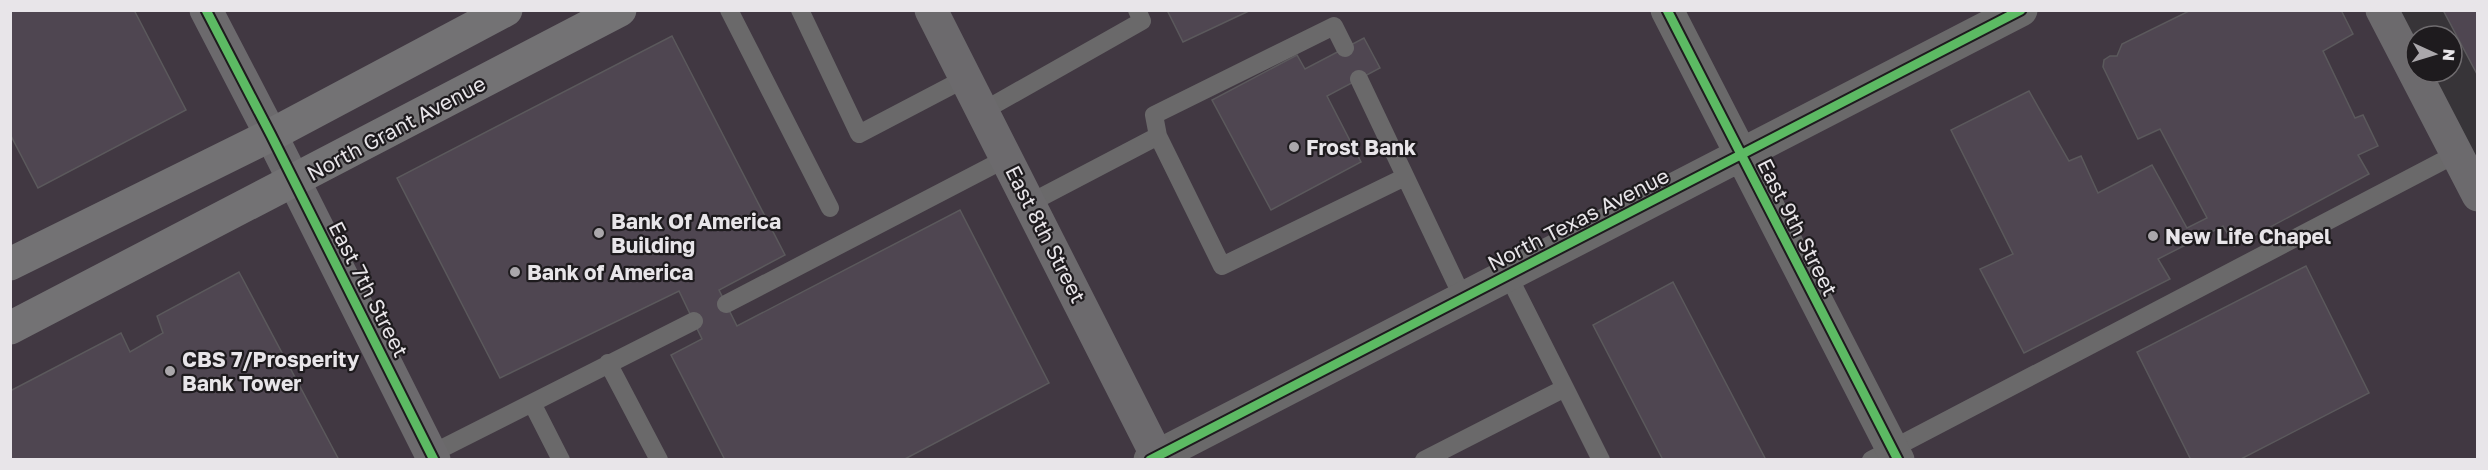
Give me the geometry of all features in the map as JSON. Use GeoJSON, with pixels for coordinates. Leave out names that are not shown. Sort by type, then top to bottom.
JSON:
{"type":"FeatureCollection","features":[{"type":"Feature","properties":{"kind":"main road"},"geometry":{"type":"LineString","coordinates":[[10,264],[271,135],[506,10]]}},
{"type":"Feature","properties":{"kind":"main road","name":"North Grant Avenue"},"geometry":{"type":"LineString","coordinates":[[10,328],[620,10]]}},
{"type":"Feature","properties":{"kind":"street","name":"East 7th Street"},"geometry":{"type":"LineString","coordinates":[[206,10],[295,181],[433,457]]}},
{"type":"Feature","properties":{"kind":"street","name":"East 8th Street"},"geometry":{"type":"LineString","coordinates":[[931,10],[1030,203],[1156,458]]}},
{"type":"Feature","properties":{"kind":"street","name":"East 9th Street"},"geometry":{"type":"LineString","coordinates":[[1667,10],[1741,155],[1887,456]]}},
{"type":"Feature","properties":{"kind":"street","name":"North Texas Avenue"},"geometry":{"type":"LineString","coordinates":[[1156,458],[2021,10]]}},
{"type":"Feature","properties":{"kind":"street"},"geometry":{"type":"LineString","coordinates":[[2382,10],[2478,195]]}},
{"type":"Feature","properties":{"kind":"lane"},"geometry":{"type":"LineString","coordinates":[[729,10],[830,208]]}},
{"type":"Feature","properties":{"kind":"lane"},"geometry":{"type":"LineString","coordinates":[[800,10],[859,134],[966,78]]}},
{"type":"Feature","properties":{"kind":"lane"},"geometry":{"type":"LineString","coordinates":[[983,111],[1142,21],[1137,10]]}},
{"type":"Feature","properties":{"kind":"lane"},"geometry":{"type":"LineString","coordinates":[[1346,48],[1334,26],[1154,115],[1158,136],[1222,266],[1405,177]]}},
{"type":"Feature","properties":{"kind":"lane"},"geometry":{"type":"LineString","coordinates":[[1359,80],[1463,298]]}},
{"type":"Feature","properties":{"kind":"lane"},"geometry":{"type":"LineString","coordinates":[[1030,203],[1158,136]]}},
{"type":"Feature","properties":{"kind":"lane"},"geometry":{"type":"LineString","coordinates":[[1887,456],[2456,154]]}},
{"type":"Feature","properties":{"kind":"lane"},"geometry":{"type":"LineString","coordinates":[[726,304],[1007,158]]}},
{"type":"Feature","properties":{"kind":"lane"},"geometry":{"type":"LineString","coordinates":[[1508,275],[1601,459]]}},
{"type":"Feature","properties":{"kind":"lane"},"geometry":{"type":"LineString","coordinates":[[433,457],[608,363],[694,321]]}},
{"type":"Feature","properties":{"kind":"lane"},"geometry":{"type":"LineString","coordinates":[[608,363],[659,459]]}},
{"type":"Feature","properties":{"kind":"lane"},"geometry":{"type":"LineString","coordinates":[[1424,459],[1565,388]]}},
{"type":"Feature","properties":{"kind":"lane"},"geometry":{"type":"LineString","coordinates":[[532,403],[561,459]]}},
{"type":"Feature","properties":{"kind":"shaded area"},"geometry":{"type":"Polygon","coordinates":[[[10,11],[2382,11],[2404,54],[2404,84],[2419,84],[2477,197],[2477,459],[11,459],[10,11]]]}},
{"type":"Feature","properties":{"kind":"building"},"geometry":{"type":"Polygon","coordinates":[[[10,10],[134,10],[186,110],[38,188],[10,134],[10,10]]]}},
{"type":"Feature","properties":{"kind":"building"},"geometry":{"type":"Polygon","coordinates":[[[1167,10],[1251,10],[1183,42],[1167,10]]]}},
{"type":"Feature","properties":{"kind":"building"},"geometry":{"type":"Polygon","coordinates":[[[2191,10],[2341,10],[2353,34],[2323,51],[2355,118],[2363,115],[2378,146],[2358,155],[2369,174],[2235,246],[2223,226],[2158,259],[2170,279],[2024,353],[1980,269],[2013,254],[1951,130],[2029,91],[2069,161],[2081,156],[2098,193],[2152,165],[2187,228],[2207,218],[2160,129],[2138,139],[2103,67],[2104,60],[2110,56],[2117,56],[2122,44],[2191,10]]]}},
{"type":"Feature","properties":{"kind":"building"},"geometry":{"type":"Polygon","coordinates":[[[2443,10],[2478,10],[2478,76],[2464,50],[2464,24],[2450,24],[2443,10]]]}},
{"type":"Feature","properties":{"kind":"building","name":"Bank Of America Building"},"geometry":{"type":"Polygon","coordinates":[[[672,36],[785,255],[719,290],[737,326],[960,210],[1049,383],[903,460],[725,460],[671,355],[702,339],[679,291],[500,378],[397,178],[672,36]]]}},
{"type":"Feature","properties":{"kind":"building"},"geometry":{"type":"Polygon","coordinates":[[[1364,38],[1380,68],[1327,96],[1361,162],[1271,210],[1212,100],[1297,55],[1305,69],[1364,38]]]}},
{"type":"Feature","properties":{"kind":"building"},"geometry":{"type":"Polygon","coordinates":[[[2306,266],[2369,393],[2239,460],[2191,460],[2137,352],[2306,266]]]}},
{"type":"Feature","properties":{"kind":"building","name":"CBS 7/Prosperity Bank Tower"},"geometry":{"type":"Polygon","coordinates":[[[239,272],[339,460],[10,460],[10,391],[121,333],[130,352],[163,333],[157,316],[239,272]]]}},
{"type":"Feature","properties":{"kind":"building"},"geometry":{"type":"Polygon","coordinates":[[[1673,282],[1766,460],[1663,460],[1593,325],[1673,282]]]}},
{"type":"Feature","properties":{"kind":"cycle path"},"geometry":{"type":"LineString","coordinates":[[206,10],[434,460]]}},
{"type":"Feature","properties":{"kind":"cycle path"},"geometry":{"type":"LineString","coordinates":[[1667,10],[1898,460]]}},
{"type":"Feature","properties":{"kind":"cycle path"},"geometry":{"type":"LineString","coordinates":[[1150,460],[2021,10]]}},
{"type":"Feature","properties":{"kind":"place","name":"Frost Bank"},"geometry":{"type":"Point","coordinates":[1294,147]}},
{"type":"Feature","properties":{"kind":"place","name":"Bank Of America Building"},"geometry":{"type":"Point","coordinates":[599,233]}},
{"type":"Feature","properties":{"kind":"place","name":"New Life Chapel"},"geometry":{"type":"Point","coordinates":[2153,236]}},
{"type":"Feature","properties":{"kind":"place","name":"Bank of America"},"geometry":{"type":"Point","coordinates":[515,272]}},
{"type":"Feature","properties":{"kind":"place","name":"CBS 7/Prosperity Bank Tower"},"geometry":{"type":"Point","coordinates":[170,371]}}]}
